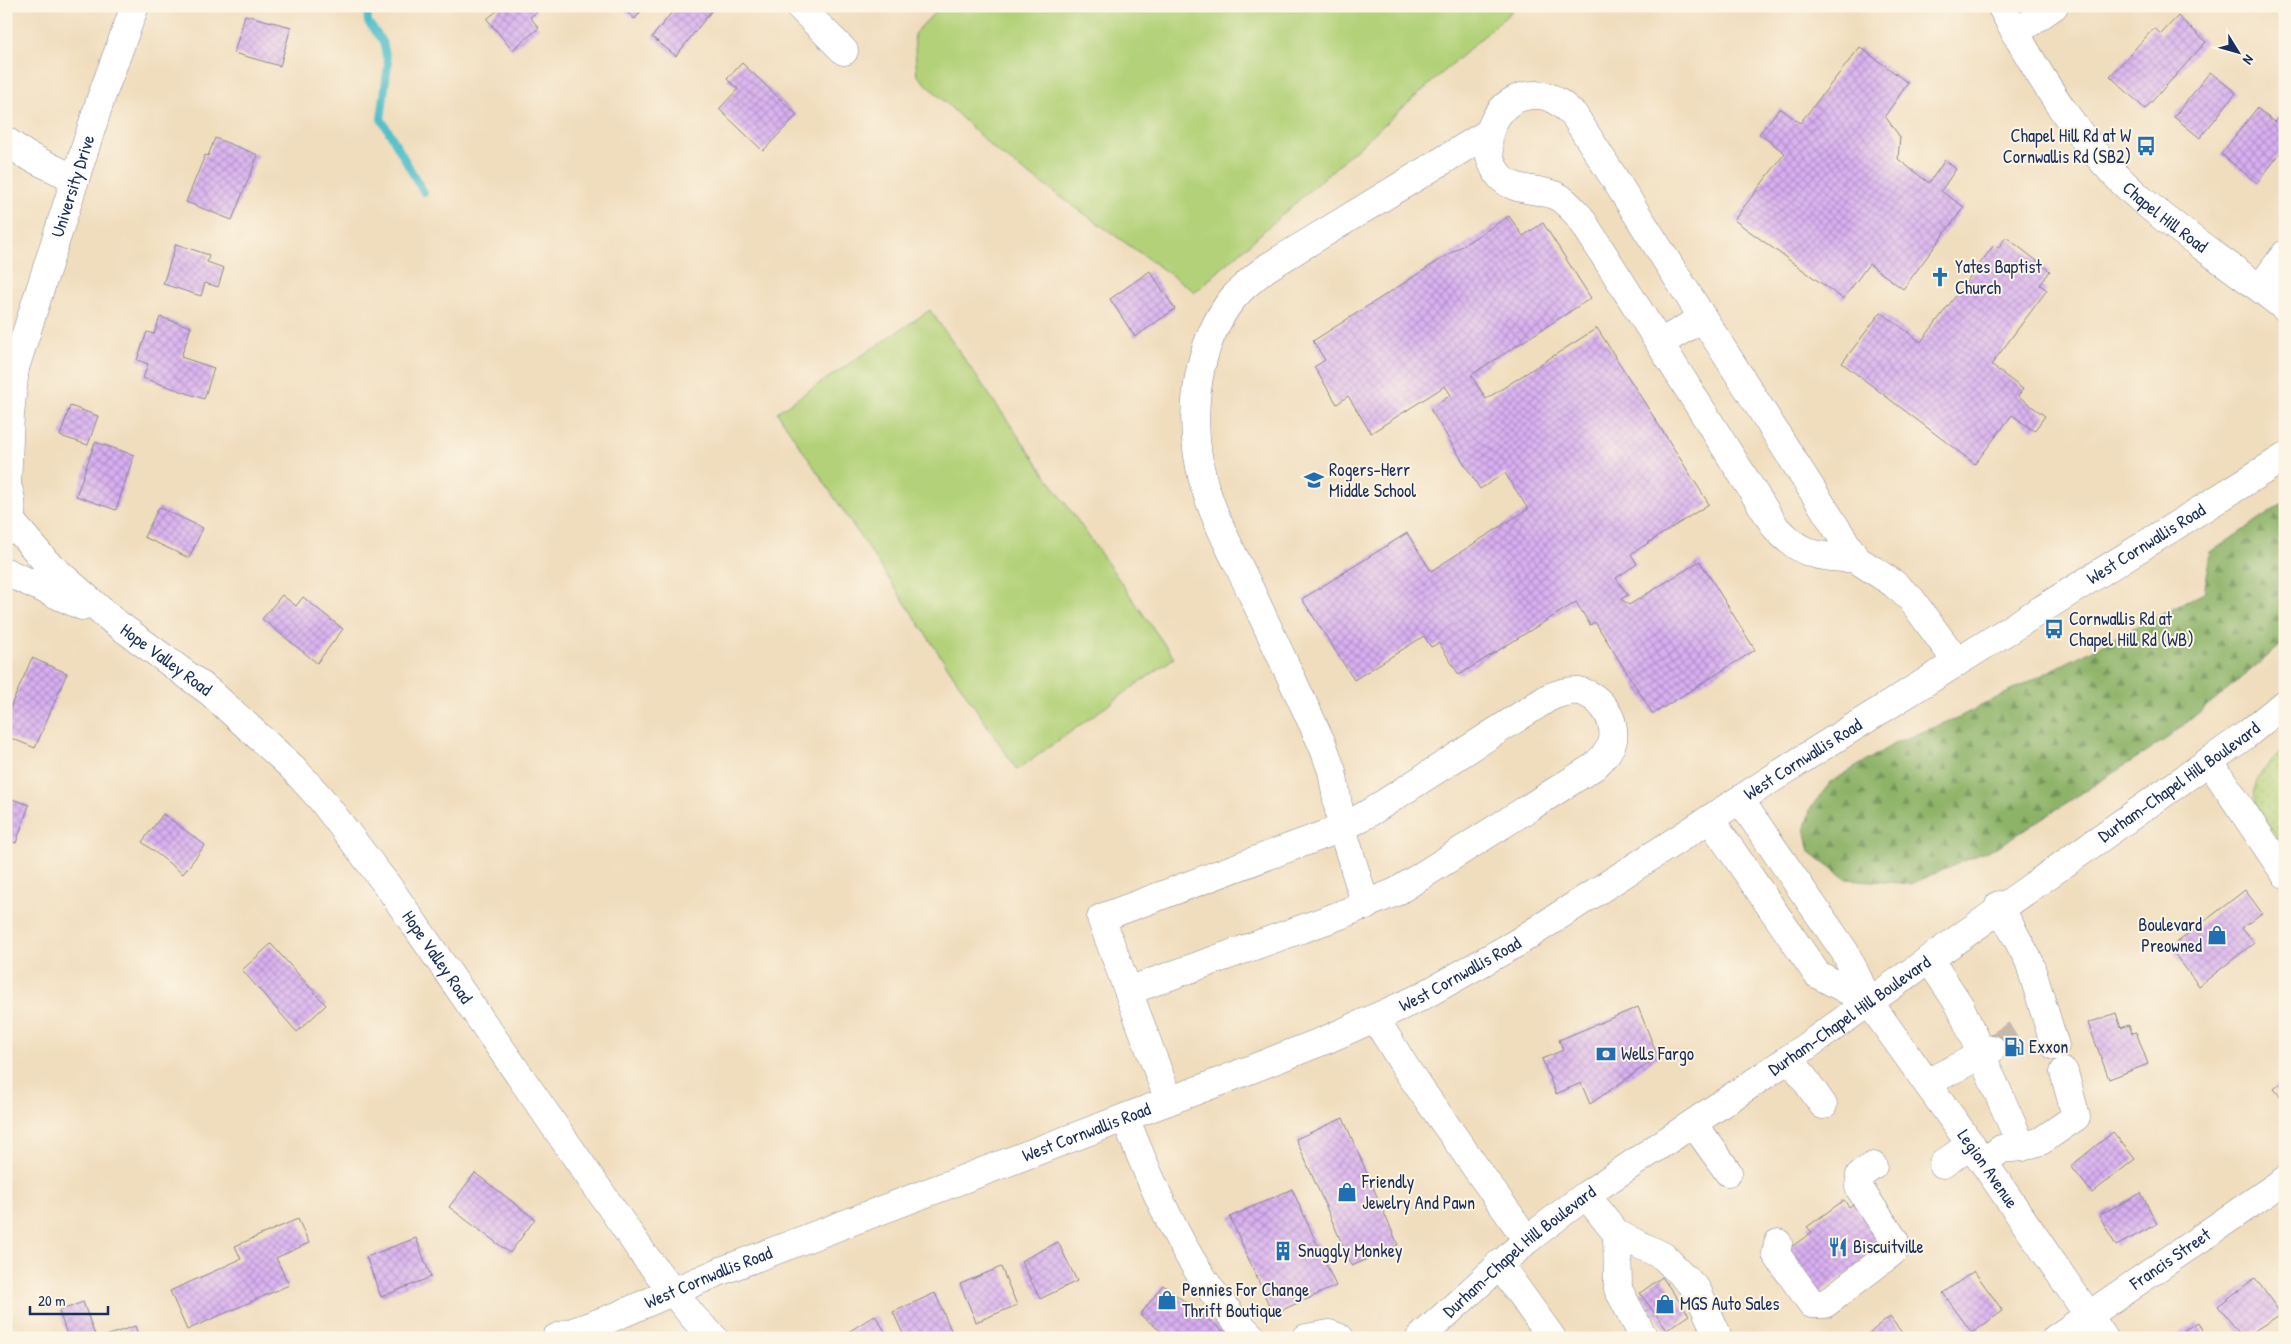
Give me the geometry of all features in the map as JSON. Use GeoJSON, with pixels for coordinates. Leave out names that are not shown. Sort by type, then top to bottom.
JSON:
{"type":"FeatureCollection","features":[{"type":"Feature","properties":{"kind":"street","name":"University Drive"},"geometry":{"type":"LineString","coordinates":[[9,526],[12,501],[7,485],[11,377],[75,179],[135,6]]}},
{"type":"Feature","properties":{"kind":"street"},"geometry":{"type":"LineString","coordinates":[[799,6],[844,51]]}},
{"type":"Feature","properties":{"kind":"street","name":"Chapel Hill Road"},"geometry":{"type":"LineString","coordinates":[[2001,6],[2015,33],[2056,100],[2090,146],[2112,170],[2142,200],[2174,226],[2285,308]]}},
{"type":"Feature","properties":{"kind":"street"},"geometry":{"type":"LineString","coordinates":[[2015,33],[2054,6]]}},
{"type":"Feature","properties":{"kind":"street"},"geometry":{"type":"LineString","coordinates":[[1856,559],[1815,556],[1791,544],[1776,528],[1580,217],[1566,202],[1554,195],[1518,188],[1499,175],[1489,156],[1488,133],[1498,112],[1516,99],[1538,95],[1560,102],[1574,114],[1856,559],[1893,583],[1911,599],[1957,662]]}},
{"type":"Feature","properties":{"kind":"street"},"geometry":{"type":"LineString","coordinates":[[1366,906],[1342,828],[1332,771],[1220,526],[1204,484],[1198,446],[1196,396],[1202,362],[1215,328],[1228,305],[1244,286],[1268,266],[1488,133]]}},
{"type":"Feature","properties":{"kind":"street"},"geometry":{"type":"LineString","coordinates":[[6,141],[26,155],[75,179]]}},
{"type":"Feature","properties":{"kind":"street"},"geometry":{"type":"LineString","coordinates":[[2260,288],[2285,254]]}},
{"type":"Feature","properties":{"kind":"street"},"geometry":{"type":"LineString","coordinates":[[1660,343],[1703,318]]}},
{"type":"Feature","properties":{"kind":"street","name":"West Cornwallis Road"},"geometry":{"type":"LineString","coordinates":[[556,1338],[612,1318],[730,1267],[1328,1039],[1419,998],[1515,944],[1957,662],[2285,457]]}},
{"type":"Feature","properties":{"kind":"street","name":"Hope Valley Road"},"geometry":{"type":"LineString","coordinates":[[9,526],[46,562],[112,620],[210,692],[286,761],[321,799],[390,890],[558,1133],[672,1292],[714,1338]]}},
{"type":"Feature","properties":{"kind":"street","name":"Hope Valley Road"},"geometry":{"type":"LineString","coordinates":[[6,572],[112,620]]}},
{"type":"Feature","properties":{"kind":"street"},"geometry":{"type":"LineString","coordinates":[[1128,991],[1366,906],[1396,892],[1595,766],[1607,753],[1613,741],[1612,726],[1607,711],[1593,697],[1577,691],[1562,692],[1548,698],[1369,813],[1342,828],[1101,918],[1128,991],[1169,1101]]}},
{"type":"Feature","properties":{"kind":"street","name":"Durham-Chapel Hill Boulevard"},"geometry":{"type":"LineString","coordinates":[[1420,1338],[1526,1240],[1586,1195],[1790,1058],[2208,761],[2285,703]]}},
{"type":"Feature","properties":{"kind":"street"},"geometry":{"type":"LineString","coordinates":[[2208,761],[2285,874]]}},
{"type":"Feature","properties":{"kind":"street","name":"Legion Avenue"},"geometry":{"type":"LineString","coordinates":[[1740,800],[1845,952],[1869,1002],[1978,1153],[2104,1338]]}},
{"type":"Feature","properties":{"kind":"street","name":"Legion Avenue"},"geometry":{"type":"LineString","coordinates":[[1710,819],[1817,974],[1869,1002]]}},
{"type":"Feature","properties":{"kind":"street"},"geometry":{"type":"LineString","coordinates":[[2000,907],[2029,961],[2037,1023],[2056,1046]]}},
{"type":"Feature","properties":{"kind":"street"},"geometry":{"type":"LineString","coordinates":[[1929,960],[1960,1006],[1986,1052],[2022,1147]]}},
{"type":"Feature","properties":{"kind":"street"},"geometry":{"type":"LineString","coordinates":[[1375,1018],[1409,1073],[1526,1240]]}},
{"type":"Feature","properties":{"kind":"street"},"geometry":{"type":"LineString","coordinates":[[1927,1083],[1986,1052]]}},
{"type":"Feature","properties":{"kind":"street"},"geometry":{"type":"LineString","coordinates":[[1790,1058],[1823,1106]]}},
{"type":"Feature","properties":{"kind":"street"},"geometry":{"type":"LineString","coordinates":[[1943,1164],[1978,1153],[2022,1147],[2041,1141],[2076,1116],[2064,1072]]}},
{"type":"Feature","properties":{"kind":"street"},"geometry":{"type":"LineString","coordinates":[[1125,1118],[1170,1226],[1201,1278],[1232,1318],[1253,1338]]}},
{"type":"Feature","properties":{"kind":"street"},"geometry":{"type":"LineString","coordinates":[[1694,1124],[1728,1172]]}},
{"type":"Feature","properties":{"kind":"street"},"geometry":{"type":"LineString","coordinates":[[1778,1243],[1776,1254],[1812,1304],[1825,1304],[1894,1251],[1896,1240],[1859,1188],[1860,1175],[1873,1166]]}},
{"type":"Feature","properties":{"kind":"street","name":"Francis Street"},"geometry":{"type":"LineString","coordinates":[[2056,1338],[2285,1180]]}},
{"type":"Feature","properties":{"kind":"street"},"geometry":{"type":"LineString","coordinates":[[1586,1195],[1617,1234],[1643,1249],[1662,1256],[1697,1290],[1716,1332],[1714,1338]]}},
{"type":"Feature","properties":{"kind":"street"},"geometry":{"type":"LineString","coordinates":[[1617,1234],[1618,1289],[1644,1338]]}},
{"type":"Feature","properties":{"kind":"street"},"geometry":{"type":"LineString","coordinates":[[1499,1264],[1552,1338]]}},
{"type":"Feature","properties":{"kind":"street"},"geometry":{"type":"LineString","coordinates":[[1306,1338],[1328,1334],[1340,1338]]}},
{"type":"Feature","properties":{"kind":"green space"},"geometry":{"type":"Polygon","coordinates":[[[941,6],[1511,6],[1511,12],[1195,292],[997,152],[917,75],[914,34],[941,6]]]}},
{"type":"Feature","properties":{"kind":"green space"},"geometry":{"type":"Polygon","coordinates":[[[930,310],[1174,658],[1017,770],[777,412],[930,310]]]}},
{"type":"Feature","properties":{"kind":"green space"},"geometry":{"type":"Polygon","coordinates":[[[2285,502],[2285,642],[2169,737],[2001,845],[1911,884],[1846,879],[1810,852],[1805,827],[1811,807],[1831,782],[1897,742],[1959,717],[2204,593],[2211,552],[2285,502]]]}},
{"type":"Feature","properties":{"kind":"green space"},"geometry":{"type":"Polygon","coordinates":[[[2285,747],[2285,805],[2281,809],[2285,814],[2285,848],[2264,819],[2258,807],[2255,797],[2255,786],[2260,775],[2270,762],[2285,747]]]}},
{"type":"Feature","properties":{"kind":"building"},"geometry":{"type":"Polygon","coordinates":[[[503,6],[523,8],[532,6],[537,12],[530,17],[539,28],[512,50],[487,19],[503,6]]]}},
{"type":"Feature","properties":{"kind":"building"},"geometry":{"type":"Polygon","coordinates":[[[619,6],[645,6],[635,19],[619,6]]]}},
{"type":"Feature","properties":{"kind":"building"},"geometry":{"type":"Polygon","coordinates":[[[677,6],[710,6],[713,9],[676,56],[652,37],[677,6]]]}},
{"type":"Feature","properties":{"kind":"building"},"geometry":{"type":"Polygon","coordinates":[[[245,15],[291,27],[280,66],[234,53],[245,15]]]}},
{"type":"Feature","properties":{"kind":"building"},"geometry":{"type":"Polygon","coordinates":[[[2178,16],[2206,42],[2145,109],[2110,76],[2154,28],[2161,34],[2178,16]]]}},
{"type":"Feature","properties":{"kind":"building"},"geometry":{"type":"Polygon","coordinates":[[[1860,47],[1908,83],[1885,116],[1900,137],[1898,159],[1929,183],[1945,160],[1956,169],[1941,191],[1964,207],[1903,289],[1869,264],[1843,299],[1734,220],[1785,153],[1759,134],[1780,108],[1800,123],[1860,47]]]}},
{"type":"Feature","properties":{"kind":"building"},"geometry":{"type":"Polygon","coordinates":[[[742,63],[797,115],[763,151],[719,109],[738,89],[727,79],[742,63]]]}},
{"type":"Feature","properties":{"kind":"building"},"geometry":{"type":"Polygon","coordinates":[[[2210,72],[2236,93],[2200,138],[2174,117],[2210,72]]]}},
{"type":"Feature","properties":{"kind":"building"},"geometry":{"type":"Polygon","coordinates":[[[2257,108],[2274,122],[2280,115],[2285,119],[2285,147],[2257,183],[2221,154],[2257,108]]]}},
{"type":"Feature","properties":{"kind":"building"},"geometry":{"type":"Polygon","coordinates":[[[215,138],[258,155],[232,220],[186,202],[205,155],[208,156],[215,138]]]}},
{"type":"Feature","properties":{"kind":"building","name":"Rogers-Herr Middle School"},"geometry":{"type":"Polygon","coordinates":[[[1509,216],[1523,236],[1543,223],[1591,298],[1471,375],[1486,399],[1597,328],[1709,504],[1631,554],[1637,564],[1616,578],[1628,595],[1621,599],[1629,605],[1700,561],[1755,650],[1653,714],[1595,622],[1590,625],[1576,602],[1459,675],[1439,643],[1431,647],[1424,636],[1354,680],[1302,599],[1407,533],[1431,571],[1528,509],[1505,473],[1480,489],[1430,409],[1451,395],[1445,386],[1371,433],[1348,396],[1337,404],[1314,367],[1325,360],[1313,341],[1509,216]]]}},
{"type":"Feature","properties":{"kind":"building"},"geometry":{"type":"Polygon","coordinates":[[[2006,237],[2050,271],[2040,285],[2047,290],[1991,365],[2023,389],[2018,396],[2045,416],[2034,431],[2012,415],[1975,464],[1842,363],[1881,312],[1921,342],[1994,245],[1998,248],[2006,237]]]}},
{"type":"Feature","properties":{"kind":"building"},"geometry":{"type":"Polygon","coordinates":[[[176,244],[209,255],[207,262],[224,268],[218,287],[205,283],[201,296],[163,284],[176,244]]]}},
{"type":"Feature","properties":{"kind":"building"},"geometry":{"type":"Polygon","coordinates":[[[1150,271],[1175,309],[1135,337],[1110,299],[1150,271]]]}},
{"type":"Feature","properties":{"kind":"building"},"geometry":{"type":"Polygon","coordinates":[[[160,317],[191,327],[181,357],[214,368],[204,399],[143,378],[148,364],[137,360],[147,332],[154,334],[160,317]]]}},
{"type":"Feature","properties":{"kind":"building"},"geometry":{"type":"Polygon","coordinates":[[[70,406],[98,416],[88,445],[60,436],[70,406]]]}},
{"type":"Feature","properties":{"kind":"building"},"geometry":{"type":"Polygon","coordinates":[[[95,442],[134,455],[116,510],[76,496],[95,442]]]}},
{"type":"Feature","properties":{"kind":"building"},"geometry":{"type":"Polygon","coordinates":[[[159,507],[203,528],[189,558],[144,537],[159,507]]]}},
{"type":"Feature","properties":{"kind":"building"},"geometry":{"type":"Polygon","coordinates":[[[282,595],[296,606],[303,597],[343,629],[317,663],[262,619],[282,595]]]}},
{"type":"Feature","properties":{"kind":"building"},"geometry":{"type":"Polygon","coordinates":[[[32,658],[67,673],[35,748],[6,736],[6,717],[32,658]]]}},
{"type":"Feature","properties":{"kind":"building"},"geometry":{"type":"Polygon","coordinates":[[[6,797],[29,805],[16,843],[6,840],[6,797]]]}},
{"type":"Feature","properties":{"kind":"building"},"geometry":{"type":"Polygon","coordinates":[[[163,814],[205,845],[183,874],[142,842],[163,814]]]}},
{"type":"Feature","properties":{"kind":"building","name":"Boulevard Preowned"},"geometry":{"type":"Polygon","coordinates":[[[2245,890],[2262,913],[2242,928],[2254,943],[2199,986],[2170,948],[2245,890]]]}},
{"type":"Feature","properties":{"kind":"building"},"geometry":{"type":"Polygon","coordinates":[[[271,944],[326,1005],[297,1032],[242,970],[271,944]]]}},
{"type":"Feature","properties":{"kind":"building","name":"Wells Fargo"},"geometry":{"type":"Polygon","coordinates":[[[1638,1007],[1658,1057],[1590,1104],[1581,1083],[1556,1094],[1542,1059],[1563,1050],[1559,1040],[1638,1007]]]}},
{"type":"Feature","properties":{"kind":"building"},"geometry":{"type":"Polygon","coordinates":[[[2116,1013],[2121,1028],[2129,1025],[2132,1033],[2136,1032],[2148,1064],[2109,1079],[2088,1023],[2116,1013]]]}},
{"type":"Feature","properties":{"kind":"building"},"geometry":{"type":"Polygon","coordinates":[[[2285,1080],[2285,1102],[2274,1089],[2285,1080]]]}},
{"type":"Feature","properties":{"kind":"building","name":"Friendly Jewelry And Pawn"},"geometry":{"type":"Polygon","coordinates":[[[1343,1118],[1398,1245],[1352,1266],[1296,1139],[1343,1118]]]}},
{"type":"Feature","properties":{"kind":"building"},"geometry":{"type":"Polygon","coordinates":[[[2113,1132],[2135,1159],[2092,1193],[2071,1166],[2113,1132]]]}},
{"type":"Feature","properties":{"kind":"building"},"geometry":{"type":"Polygon","coordinates":[[[475,1173],[535,1219],[510,1253],[449,1207],[475,1173]]]}},
{"type":"Feature","properties":{"kind":"building","name":"Snuggly Monkey"},"geometry":{"type":"Polygon","coordinates":[[[1292,1189],[1336,1286],[1273,1314],[1230,1217],[1292,1189]]]}},
{"type":"Feature","properties":{"kind":"building"},"geometry":{"type":"Polygon","coordinates":[[[2141,1193],[2157,1224],[2116,1246],[2099,1215],[2141,1193]]]}},
{"type":"Feature","properties":{"kind":"building","name":"Biscuitville"},"geometry":{"type":"Polygon","coordinates":[[[1844,1200],[1849,1207],[1858,1200],[1889,1244],[1818,1294],[1787,1250],[1812,1232],[1807,1227],[1844,1200]]]}},
{"type":"Feature","properties":{"kind":"building"},"geometry":{"type":"Polygon","coordinates":[[[298,1219],[309,1243],[276,1258],[289,1285],[187,1330],[170,1291],[241,1259],[235,1246],[298,1219]]]}},
{"type":"Feature","properties":{"kind":"building"},"geometry":{"type":"Polygon","coordinates":[[[416,1238],[431,1277],[381,1297],[366,1257],[416,1238]]]}},
{"type":"Feature","properties":{"kind":"building"},"geometry":{"type":"Polygon","coordinates":[[[1058,1242],[1077,1281],[1040,1299],[1021,1261],[1058,1242]]]}},
{"type":"Feature","properties":{"kind":"building"},"geometry":{"type":"Polygon","coordinates":[[[1001,1267],[1017,1305],[976,1322],[960,1284],[1001,1267]]]}},
{"type":"Feature","properties":{"kind":"building"},"geometry":{"type":"Polygon","coordinates":[[[1974,1271],[2003,1311],[1972,1333],[1943,1293],[1974,1271]]]}},
{"type":"Feature","properties":{"kind":"building","name":"MGS Auto Sales"},"geometry":{"type":"Polygon","coordinates":[[[1662,1277],[1689,1315],[1667,1330],[1640,1293],[1662,1277]]]}},
{"type":"Feature","properties":{"kind":"building"},"geometry":{"type":"Polygon","coordinates":[[[2255,1278],[2281,1314],[2243,1338],[2218,1306],[2255,1278]]]}},
{"type":"Feature","properties":{"kind":"building","name":"Pennies For Change Thrift Boutique"},"geometry":{"type":"Polygon","coordinates":[[[1163,1285],[1232,1338],[1170,1338],[1140,1315],[1163,1285]]]}},
{"type":"Feature","properties":{"kind":"building"},"geometry":{"type":"Polygon","coordinates":[[[935,1293],[954,1337],[905,1338],[893,1312],[935,1293]]]}},
{"type":"Feature","properties":{"kind":"building"},"geometry":{"type":"Polygon","coordinates":[[[83,1302],[96,1338],[68,1338],[59,1311],[83,1302]]]}},
{"type":"Feature","properties":{"kind":"building"},"geometry":{"type":"Polygon","coordinates":[[[875,1315],[889,1338],[839,1338],[875,1315]]]}},
{"type":"Feature","properties":{"kind":"building"},"geometry":{"type":"Polygon","coordinates":[[[1890,1317],[1906,1338],[1863,1338],[1890,1317]]]}},
{"type":"Feature","properties":{"kind":"building"},"geometry":{"type":"Polygon","coordinates":[[[2198,1322],[2206,1338],[2171,1338],[2198,1322]]]}},
{"type":"Feature","properties":{"kind":"building"},"geometry":{"type":"Polygon","coordinates":[[[135,1326],[139,1338],[103,1338],[103,1337],[135,1326]]]}},
{"type":"Feature","properties":{"kind":"waterway"},"geometry":{"type":"LineString","coordinates":[[367,6],[368,22],[383,42],[388,64],[381,119],[424,192]]}},
{"type":"Feature","properties":{"kind":"tunnel"},"geometry":{"type":"LineString","coordinates":[[1992,1049],[2027,1028]]}},
{"type":"Feature","properties":{"kind":"place","name":"Chapel Hill Rd at W Cornwallis Rd (SB2)"},"geometry":{"type":"Point","coordinates":[2146,146]}},
{"type":"Feature","properties":{"kind":"place","name":"Yates Baptist Church"},"geometry":{"type":"Point","coordinates":[1940,277]}},
{"type":"Feature","properties":{"kind":"place","name":"Rogers-Herr Middle School"},"geometry":{"type":"Point","coordinates":[1314,480]}},
{"type":"Feature","properties":{"kind":"place","name":"Cornwallis Rd at Chapel Hill Rd (WB)"},"geometry":{"type":"Point","coordinates":[2054,629]}},
{"type":"Feature","properties":{"kind":"place","name":"Boulevard Preowned"},"geometry":{"type":"Point","coordinates":[2217,935]}},
{"type":"Feature","properties":{"kind":"place","name":"Exxon"},"geometry":{"type":"Point","coordinates":[2014,1047]}},
{"type":"Feature","properties":{"kind":"place","name":"Wells Fargo"},"geometry":{"type":"Point","coordinates":[1606,1054]}},
{"type":"Feature","properties":{"kind":"place","name":"Friendly Jewelry And Pawn"},"geometry":{"type":"Point","coordinates":[1347,1192]}},
{"type":"Feature","properties":{"kind":"place","name":"Biscuitville"},"geometry":{"type":"Point","coordinates":[1838,1247]}},
{"type":"Feature","properties":{"kind":"place","name":"Snuggly Monkey"},"geometry":{"type":"Point","coordinates":[1283,1251]}},
{"type":"Feature","properties":{"kind":"place","name":"Pennies For Change Thrift Boutique"},"geometry":{"type":"Point","coordinates":[1167,1300]}},
{"type":"Feature","properties":{"kind":"place","name":"MGS Auto Sales"},"geometry":{"type":"Point","coordinates":[1665,1304]}}]}
